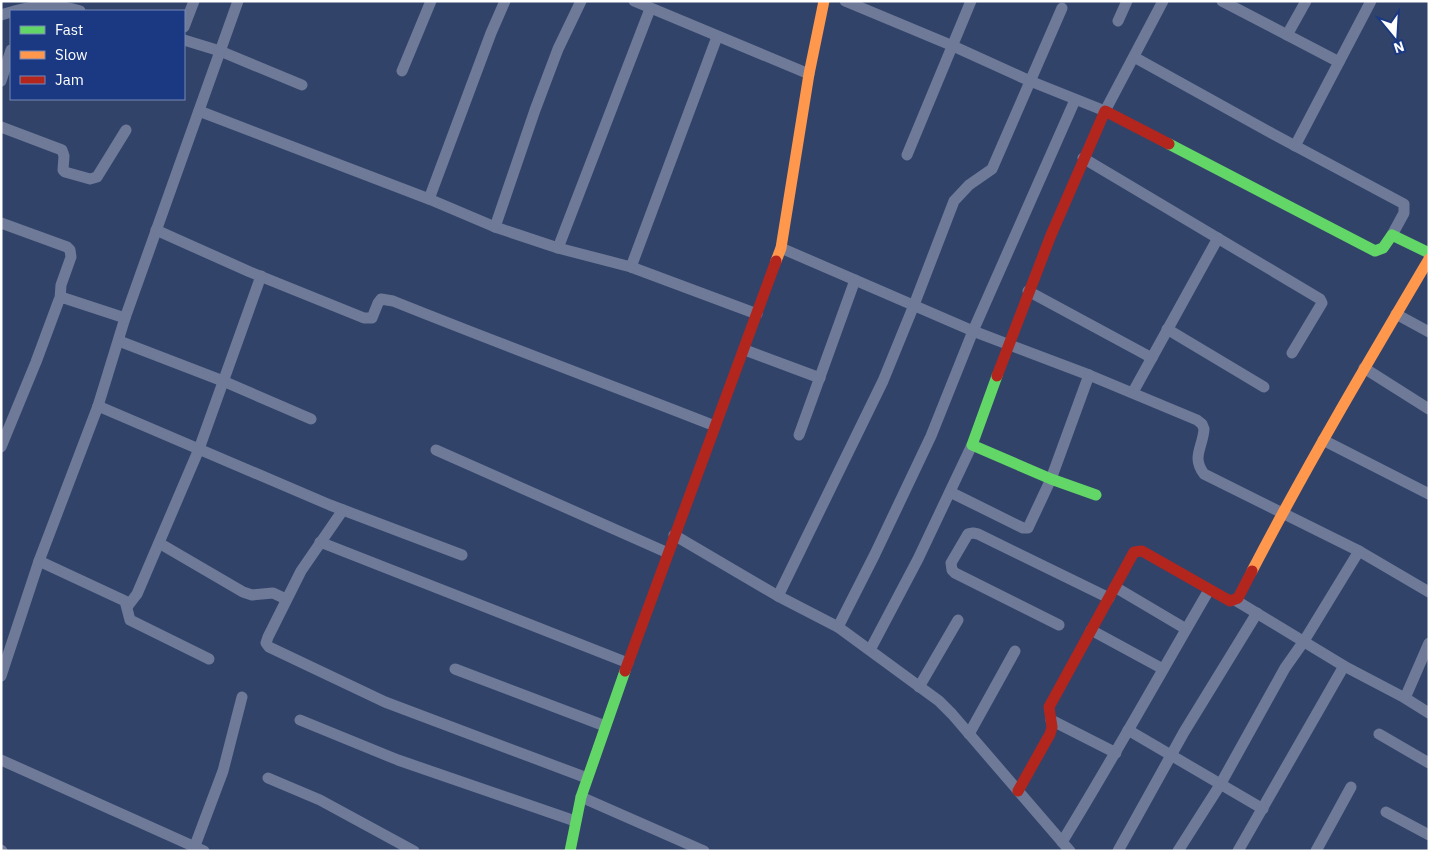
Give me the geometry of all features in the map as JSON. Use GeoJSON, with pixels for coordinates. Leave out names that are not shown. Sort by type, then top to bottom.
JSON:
{"type":"FeatureCollection","features":[{"type":"Feature","properties":{"kind":"street"},"geometry":{"type":"LineString","coordinates":[[185,24],[194,1]]}},
{"type":"Feature","properties":{"kind":"street"},"geometry":{"type":"LineString","coordinates":[[1,676],[39,561],[98,406],[125,318],[238,1]]}},
{"type":"Feature","properties":{"kind":"street"},"geometry":{"type":"LineString","coordinates":[[402,71],[431,1]]}},
{"type":"Feature","properties":{"kind":"street"},"geometry":{"type":"LineString","coordinates":[[429,199],[491,33],[505,1]]}},
{"type":"Feature","properties":{"kind":"street"},"geometry":{"type":"LineString","coordinates":[[495,227],[558,49],[581,1]]}},
{"type":"Feature","properties":{"kind":"street"},"geometry":{"type":"LineString","coordinates":[[634,1],[809,74]]}},
{"type":"Feature","properties":{"kind":"street"},"geometry":{"type":"LineString","coordinates":[[570,851],[581,797],[605,726],[781,248],[809,74],[824,1]]}},
{"type":"Feature","properties":{"kind":"street"},"geometry":{"type":"LineString","coordinates":[[846,1],[1105,112],[1375,251],[1378,252],[1383,249],[1404,213],[1404,204],[1134,57]]}},
{"type":"Feature","properties":{"kind":"street"},"geometry":{"type":"LineString","coordinates":[[907,155],[971,1]]}},
{"type":"Feature","properties":{"kind":"street"},"geometry":{"type":"LineString","coordinates":[[1118,21],[1127,1]]}},
{"type":"Feature","properties":{"kind":"street"},"geometry":{"type":"LineString","coordinates":[[870,650],[918,559],[972,445],[1028,291],[1083,158],[1163,1]]}},
{"type":"Feature","properties":{"kind":"street"},"geometry":{"type":"LineString","coordinates":[[1222,1],[1339,62]]}},
{"type":"Feature","properties":{"kind":"street"},"geometry":{"type":"LineString","coordinates":[[1287,35],[1306,1]]}},
{"type":"Feature","properties":{"kind":"street"},"geometry":{"type":"LineString","coordinates":[[1295,146],[1371,1]]}},
{"type":"Feature","properties":{"kind":"street"},"geometry":{"type":"LineString","coordinates":[[19,10],[38,5],[53,5],[76,10]]}},
{"type":"Feature","properties":{"kind":"street"},"geometry":{"type":"LineString","coordinates":[[778,596],[883,381],[954,201],[969,185],[992,170],[1062,8]]}},
{"type":"Feature","properties":{"kind":"street"},"geometry":{"type":"LineString","coordinates":[[558,248],[650,9]]}},
{"type":"Feature","properties":{"kind":"street"},"geometry":{"type":"LineString","coordinates":[[631,268],[717,36]]}},
{"type":"Feature","properties":{"kind":"street"},"geometry":{"type":"LineString","coordinates":[[185,40],[220,51],[302,85]]}},
{"type":"Feature","properties":{"kind":"street"},"geometry":{"type":"LineString","coordinates":[[1,81],[10,53]]}},
{"type":"Feature","properties":{"kind":"street"},"geometry":{"type":"LineString","coordinates":[[838,627],[931,436],[973,331],[1075,100]]}},
{"type":"Feature","properties":{"kind":"street"},"geometry":{"type":"LineString","coordinates":[[200,111],[429,199],[495,227],[558,248],[631,268],[757,314]]}},
{"type":"Feature","properties":{"kind":"street"},"geometry":{"type":"LineString","coordinates":[[1,128],[62,150],[64,156],[63,170],[90,179],[97,177],[126,130]]}},
{"type":"Feature","properties":{"kind":"street"},"geometry":{"type":"LineString","coordinates":[[1083,158],[1320,299],[1322,303],[1292,353]]}},
{"type":"Feature","properties":{"kind":"street"},"geometry":{"type":"LineString","coordinates":[[1,223],[67,247],[70,250],[71,257],[61,284],[60,299],[1,447]]}},
{"type":"Feature","properties":{"kind":"street"},"geometry":{"type":"LineString","coordinates":[[156,230],[261,276],[368,319],[372,318],[378,303],[382,300],[393,301],[517,351],[715,426]]}},
{"type":"Feature","properties":{"kind":"street"},"geometry":{"type":"LineString","coordinates":[[1392,235],[1429,253]]}},
{"type":"Feature","properties":{"kind":"street"},"geometry":{"type":"LineString","coordinates":[[1133,392],[1218,238]]}},
{"type":"Feature","properties":{"kind":"street"},"geometry":{"type":"LineString","coordinates":[[781,248],[973,331],[1133,392],[1197,420],[1204,429],[1197,459],[1198,465],[1204,474],[1359,552],[1429,592]]}},
{"type":"Feature","properties":{"kind":"street"},"geometry":{"type":"LineString","coordinates":[[1018,791],[1050,734],[1052,727],[1049,707],[1134,552],[1138,550],[1144,552],[1230,602],[1241,594],[1282,513],[1364,368],[1429,259]]}},
{"type":"Feature","properties":{"kind":"street"},"geometry":{"type":"LineString","coordinates":[[127,607],[138,594],[199,449],[261,276]]}},
{"type":"Feature","properties":{"kind":"street"},"geometry":{"type":"LineString","coordinates":[[799,435],[854,280]]}},
{"type":"Feature","properties":{"kind":"street"},"geometry":{"type":"LineString","coordinates":[[1028,291],[1152,358]]}},
{"type":"Feature","properties":{"kind":"street"},"geometry":{"type":"LineString","coordinates":[[60,299],[64,298],[125,318]]}},
{"type":"Feature","properties":{"kind":"street"},"geometry":{"type":"LineString","coordinates":[[1396,314],[1429,332]]}},
{"type":"Feature","properties":{"kind":"street"},"geometry":{"type":"LineString","coordinates":[[1167,329],[1264,387]]}},
{"type":"Feature","properties":{"kind":"street"},"geometry":{"type":"LineString","coordinates":[[119,341],[223,381],[311,419]]}},
{"type":"Feature","properties":{"kind":"street"},"geometry":{"type":"LineString","coordinates":[[745,350],[820,378]]}},
{"type":"Feature","properties":{"kind":"street"},"geometry":{"type":"LineString","coordinates":[[1364,368],[1429,409]]}},
{"type":"Feature","properties":{"kind":"street"},"geometry":{"type":"LineString","coordinates":[[950,492],[1026,529],[1030,527],[1051,479],[1089,375]]}},
{"type":"Feature","properties":{"kind":"street"},"geometry":{"type":"LineString","coordinates":[[98,406],[343,510],[462,556]]}},
{"type":"Feature","properties":{"kind":"street"},"geometry":{"type":"LineString","coordinates":[[1323,440],[1429,494]]}},
{"type":"Feature","properties":{"kind":"street"},"geometry":{"type":"LineString","coordinates":[[972,445],[1051,479],[1096,495]]}},
{"type":"Feature","properties":{"kind":"street"},"geometry":{"type":"LineString","coordinates":[[436,450],[668,553]]}},
{"type":"Feature","properties":{"kind":"street"},"geometry":{"type":"LineString","coordinates":[[343,510],[301,571],[268,637],[266,643],[269,647],[385,702],[587,778]]}},
{"type":"Feature","properties":{"kind":"street"},"geometry":{"type":"LineString","coordinates":[[1059,625],[954,573],[951,563],[968,534],[978,534],[1109,598]]}},
{"type":"Feature","properties":{"kind":"street"},"geometry":{"type":"LineString","coordinates":[[674,535],[778,596],[838,627],[946,708],[1070,851]]}},
{"type":"Feature","properties":{"kind":"street"},"geometry":{"type":"LineString","coordinates":[[320,542],[628,663]]}},
{"type":"Feature","properties":{"kind":"street"},"geometry":{"type":"LineString","coordinates":[[159,543],[243,592],[252,595],[267,592],[286,599]]}},
{"type":"Feature","properties":{"kind":"street"},"geometry":{"type":"LineString","coordinates":[[1178,851],[1220,785],[1285,668],[1359,552]]}},
{"type":"Feature","properties":{"kind":"street"},"geometry":{"type":"LineString","coordinates":[[39,561],[125,601],[130,620],[209,659]]}},
{"type":"Feature","properties":{"kind":"street"},"geometry":{"type":"LineString","coordinates":[[1115,587],[1186,629]]}},
{"type":"Feature","properties":{"kind":"street"},"geometry":{"type":"LineString","coordinates":[[1062,842],[1116,753],[1209,590]]}},
{"type":"Feature","properties":{"kind":"street"},"geometry":{"type":"LineString","coordinates":[[1234,600],[1344,666],[1405,698],[1429,713]]}},
{"type":"Feature","properties":{"kind":"street"},"geometry":{"type":"LineString","coordinates":[[1118,851],[1171,756],[1257,613]]}},
{"type":"Feature","properties":{"kind":"street"},"geometry":{"type":"LineString","coordinates":[[919,687],[958,620]]}},
{"type":"Feature","properties":{"kind":"street"},"geometry":{"type":"LineString","coordinates":[[1091,630],[1163,669]]}},
{"type":"Feature","properties":{"kind":"street"},"geometry":{"type":"LineString","coordinates":[[1405,698],[1429,643]]}},
{"type":"Feature","properties":{"kind":"street"},"geometry":{"type":"LineString","coordinates":[[969,734],[1016,651]]}},
{"type":"Feature","properties":{"kind":"street"},"geometry":{"type":"LineString","coordinates":[[1238,851],[1344,666]]}},
{"type":"Feature","properties":{"kind":"street"},"geometry":{"type":"LineString","coordinates":[[455,668],[605,726]]}},
{"type":"Feature","properties":{"kind":"street"},"geometry":{"type":"LineString","coordinates":[[1,760],[197,849],[223,771],[242,697]]}},
{"type":"Feature","properties":{"kind":"street"},"geometry":{"type":"LineString","coordinates":[[300,720],[398,760],[575,821]]}},
{"type":"Feature","properties":{"kind":"street"},"geometry":{"type":"LineString","coordinates":[[1051,720],[1116,753]]}},
{"type":"Feature","properties":{"kind":"street"},"geometry":{"type":"LineString","coordinates":[[1128,730],[1263,809]]}},
{"type":"Feature","properties":{"kind":"street"},"geometry":{"type":"LineString","coordinates":[[1379,734],[1429,762]]}},
{"type":"Feature","properties":{"kind":"street"},"geometry":{"type":"LineString","coordinates":[[268,778],[320,800],[414,851]]}},
{"type":"Feature","properties":{"kind":"street"},"geometry":{"type":"LineString","coordinates":[[1316,851],[1351,787]]}},
{"type":"Feature","properties":{"kind":"street"},"geometry":{"type":"LineString","coordinates":[[581,797],[704,851]]}},
{"type":"Feature","properties":{"kind":"street"},"geometry":{"type":"LineString","coordinates":[[1386,812],[1429,835]]}},
{"type":"Feature","properties":{"kind":"traffic: fast"},"geometry":{"type":"LineString","coordinates":[[1169,144],[1375,251],[1383,248],[1392,235],[1429,253]]}},
{"type":"Feature","properties":{"kind":"traffic: fast"},"geometry":{"type":"LineString","coordinates":[[997,376],[972,445],[1051,479],[1096,495]]}},
{"type":"Feature","properties":{"kind":"traffic: fast"},"geometry":{"type":"LineString","coordinates":[[570,851],[581,797],[625,671]]}},
{"type":"Feature","properties":{"kind":"traffic: slow"},"geometry":{"type":"LineString","coordinates":[[776,261],[781,248],[809,74],[824,1]]}},
{"type":"Feature","properties":{"kind":"traffic: slow"},"geometry":{"type":"LineString","coordinates":[[1252,571],[1316,453],[1429,259]]}},
{"type":"Feature","properties":{"kind":"traffic: jam"},"geometry":{"type":"LineString","coordinates":[[997,376],[1051,235],[1105,111],[1169,144]]}},
{"type":"Feature","properties":{"kind":"traffic: jam"},"geometry":{"type":"LineString","coordinates":[[625,671],[776,261]]}},
{"type":"Feature","properties":{"kind":"traffic: jam"},"geometry":{"type":"LineString","coordinates":[[1018,791],[1050,734],[1052,727],[1049,707],[1134,552],[1142,551],[1230,601],[1238,598],[1252,571]]}}]}
